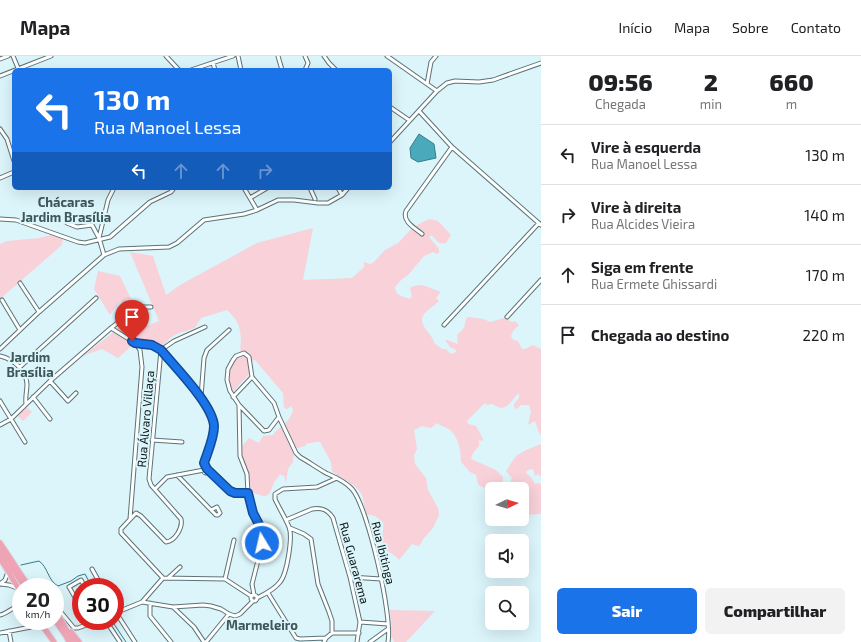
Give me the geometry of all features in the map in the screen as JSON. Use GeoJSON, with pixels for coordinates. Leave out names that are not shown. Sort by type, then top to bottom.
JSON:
{"type":"FeatureCollection","features":[{"type":"Feature","properties":{"kind":"highway"},"geometry":{"type":"LineString","coordinates":[[0,543],[23,578]]}},
{"type":"Feature","properties":{"kind":"highway"},"geometry":{"type":"LineString","coordinates":[[0,551],[19,578]]}},
{"type":"Feature","properties":{"kind":"highway"},"geometry":{"type":"LineString","coordinates":[[0,558],[12,578]]}},
{"type":"Feature","properties":{"kind":"highway"},"geometry":{"type":"LineString","coordinates":[[64,626],[79,642]]}},
{"type":"Feature","properties":{"kind":"highway"},"geometry":{"type":"LineString","coordinates":[[45,630],[54,642]]}},
{"type":"Feature","properties":{"kind":"highway"},"geometry":{"type":"LineString","coordinates":[[64,630],[70,641]]}},
{"type":"Feature","properties":{"kind":"street"},"geometry":{"type":"LineString","coordinates":[[0,60],[8,56]]}},
{"type":"Feature","properties":{"kind":"street"},"geometry":{"type":"LineString","coordinates":[[13,56],[18,68],[51,56]]}},
{"type":"Feature","properties":{"kind":"street"},"geometry":{"type":"LineString","coordinates":[[166,56],[177,68]]}},
{"type":"Feature","properties":{"kind":"street"},"geometry":{"type":"LineString","coordinates":[[197,68],[233,56]]}},
{"type":"Feature","properties":{"kind":"street"},"geometry":{"type":"LineString","coordinates":[[238,56],[241,68]]}},
{"type":"Feature","properties":{"kind":"street"},"geometry":{"type":"LineString","coordinates":[[278,56],[281,68]]}},
{"type":"Feature","properties":{"kind":"street"},"geometry":{"type":"LineString","coordinates":[[305,56],[308,64],[306,68]]}},
{"type":"Feature","properties":{"kind":"street"},"geometry":{"type":"LineString","coordinates":[[324,56],[334,68]]}},
{"type":"Feature","properties":{"kind":"street"},"geometry":{"type":"LineString","coordinates":[[387,56],[437,91]]}},
{"type":"Feature","properties":{"kind":"street"},"geometry":{"type":"LineString","coordinates":[[427,84],[431,62],[436,56]]}},
{"type":"Feature","properties":{"kind":"street"},"geometry":{"type":"LineString","coordinates":[[213,63],[214,68]]}},
{"type":"Feature","properties":{"kind":"street"},"geometry":{"type":"LineString","coordinates":[[392,140],[444,84],[451,81],[486,81],[541,63]]}},
{"type":"Feature","properties":{"kind":"street"},"geometry":{"type":"LineString","coordinates":[[0,76],[12,71]]}},
{"type":"Feature","properties":{"kind":"street"},"geometry":{"type":"LineString","coordinates":[[392,108],[409,120]]}},
{"type":"Feature","properties":{"kind":"street"},"geometry":{"type":"LineString","coordinates":[[419,111],[452,147],[540,224],[444,325]]}},
{"type":"Feature","properties":{"kind":"street"},"geometry":{"type":"LineString","coordinates":[[0,129],[7,139],[12,155]]}},
{"type":"Feature","properties":{"kind":"street"},"geometry":{"type":"LineString","coordinates":[[422,234],[406,221],[404,214],[426,181],[452,147]]}},
{"type":"Feature","properties":{"kind":"street"},"geometry":{"type":"LineString","coordinates":[[0,178],[12,173]]}},
{"type":"Feature","properties":{"kind":"street"},"geometry":{"type":"LineString","coordinates":[[99,239],[108,200],[113,190]]}},
{"type":"Feature","properties":{"kind":"street"},"geometry":{"type":"LineString","coordinates":[[0,219],[16,220],[82,243],[110,237],[150,202],[172,190]]}},
{"type":"Feature","properties":{"kind":"street"},"geometry":{"type":"LineString","coordinates":[[245,190],[257,210]]}},
{"type":"Feature","properties":{"kind":"street"},"geometry":{"type":"LineString","coordinates":[[250,198],[264,190]]}},
{"type":"Feature","properties":{"kind":"street"},"geometry":{"type":"LineString","coordinates":[[311,190],[315,199]]}},
{"type":"Feature","properties":{"kind":"street"},"geometry":{"type":"LineString","coordinates":[[339,190],[342,195]]}},
{"type":"Feature","properties":{"kind":"street"},"geometry":{"type":"LineString","coordinates":[[1,347],[104,255],[110,252],[127,248],[169,247],[177,243],[204,220],[238,215],[257,210],[282,200],[328,203],[342,195],[346,190]]}},
{"type":"Feature","properties":{"kind":"street"},"geometry":{"type":"LineString","coordinates":[[67,222],[76,227],[92,225],[99,239],[104,255]]}},
{"type":"Feature","properties":{"kind":"street"},"geometry":{"type":"LineString","coordinates":[[507,317],[541,280]]}},
{"type":"Feature","properties":{"kind":"street"},"geometry":{"type":"LineString","coordinates":[[20,283],[39,312]]}},
{"type":"Feature","properties":{"kind":"street"},"geometry":{"type":"LineString","coordinates":[[20,367],[96,298]]}},
{"type":"Feature","properties":{"kind":"street"},"geometry":{"type":"LineString","coordinates":[[2,300],[20,330]]}},
{"type":"Feature","properties":{"kind":"street"},"geometry":{"type":"LineString","coordinates":[[0,425],[11,420],[50,380],[111,328],[138,307],[151,306]]}},
{"type":"Feature","properties":{"kind":"street"},"geometry":{"type":"LineString","coordinates":[[161,350],[174,341],[205,327]]}},
{"type":"Feature","properties":{"kind":"street"},"geometry":{"type":"LineString","coordinates":[[111,328],[135,343],[140,350],[142,366],[130,520]]}},
{"type":"Feature","properties":{"kind":"street"},"geometry":{"type":"LineString","coordinates":[[201,397],[204,356],[208,350],[229,330]]}},
{"type":"Feature","properties":{"kind":"street"},"geometry":{"type":"LineString","coordinates":[[135,343],[148,344],[161,350],[201,397],[211,417],[214,427],[204,463],[206,470]]}},
{"type":"Feature","properties":{"kind":"street","name":"Rua Álvaro Villaça"},"geometry":{"type":"LineString","coordinates":[[155,489],[151,485],[149,478],[161,350]]}},
{"type":"Feature","properties":{"kind":"street"},"geometry":{"type":"LineString","coordinates":[[233,397],[252,377],[250,361],[247,354],[244,353],[240,354],[233,360],[228,369],[227,380],[230,392],[233,397],[239,405],[264,431],[268,430],[279,417]]}},
{"type":"Feature","properties":{"kind":"street"},"geometry":{"type":"LineString","coordinates":[[0,356],[20,367],[26,382],[26,404]]}},
{"type":"Feature","properties":{"kind":"street","name":"Rua Ibitinga"},"geometry":{"type":"LineString","coordinates":[[252,377],[274,403],[296,453],[300,457],[348,484],[356,494],[371,535],[381,579],[389,641]]}},
{"type":"Feature","properties":{"kind":"street"},"geometry":{"type":"LineString","coordinates":[[50,380],[68,401],[76,393]]}},
{"type":"Feature","properties":{"kind":"street"},"geometry":{"type":"LineString","coordinates":[[33,397],[50,420]]}},
{"type":"Feature","properties":{"kind":"street"},"geometry":{"type":"LineString","coordinates":[[0,401],[25,442]]}},
{"type":"Feature","properties":{"kind":"street"},"geometry":{"type":"LineString","coordinates":[[239,405],[240,456],[247,474],[248,493],[253,513],[262,528],[264,537],[252,584],[254,597]]}},
{"type":"Feature","properties":{"kind":"street"},"geometry":{"type":"LineString","coordinates":[[240,419],[247,413]]}},
{"type":"Feature","properties":{"kind":"street"},"geometry":{"type":"LineString","coordinates":[[152,440],[182,442]]}},
{"type":"Feature","properties":{"kind":"street"},"geometry":{"type":"LineString","coordinates":[[248,493],[233,492],[213,473],[206,470],[167,476],[155,489],[181,519],[182,524],[173,540],[168,542],[163,540],[136,513],[121,529],[121,533],[163,578],[225,578],[254,597]]}},
{"type":"Feature","properties":{"kind":"street"},"geometry":{"type":"LineString","coordinates":[[327,473],[327,482]]}},
{"type":"Feature","properties":{"kind":"street"},"geometry":{"type":"LineString","coordinates":[[177,474],[211,510]]}},
{"type":"Feature","properties":{"kind":"street"},"geometry":{"type":"LineString","coordinates":[[124,609],[142,602],[173,607],[203,605],[221,609],[229,614],[238,615],[254,597],[268,593],[282,579],[287,565],[290,528],[275,499],[275,494],[283,489],[317,487],[337,478]]}},
{"type":"Feature","properties":{"kind":"street","name":"Rua Guararema"},"geometry":{"type":"LineString","coordinates":[[286,520],[312,509],[321,508],[330,513],[338,530],[360,622],[357,642]]}},
{"type":"Feature","properties":{"kind":"street"},"geometry":{"type":"LineString","coordinates":[[268,593],[296,638],[325,640],[332,633],[332,621],[318,584],[311,540],[304,534],[290,528]]}},
{"type":"Feature","properties":{"kind":"street"},"geometry":{"type":"LineString","coordinates":[[225,578],[234,540]]}},
{"type":"Feature","properties":{"kind":"street"},"geometry":{"type":"LineString","coordinates":[[168,578],[180,567]]}},
{"type":"Feature","properties":{"kind":"street"},"geometry":{"type":"LineString","coordinates":[[92,569],[97,578]]}},
{"type":"Feature","properties":{"kind":"street"},"geometry":{"type":"LineString","coordinates":[[0,584],[5,580],[8,572]]}},
{"type":"Feature","properties":{"kind":"street"},"geometry":{"type":"LineString","coordinates":[[350,577],[381,579]]}},
{"type":"Feature","properties":{"kind":"street"},"geometry":{"type":"LineString","coordinates":[[142,602],[163,578]]}},
{"type":"Feature","properties":{"kind":"street"},"geometry":{"type":"LineString","coordinates":[[0,584],[12,587]]}},
{"type":"Feature","properties":{"kind":"street"},"geometry":{"type":"LineString","coordinates":[[72,586],[68,588],[72,594]]}},
{"type":"Feature","properties":{"kind":"street"},"geometry":{"type":"LineString","coordinates":[[150,603],[149,612],[152,620],[170,642]]}},
{"type":"Feature","properties":{"kind":"street"},"geometry":{"type":"LineString","coordinates":[[173,607],[194,627],[205,642],[229,614]]}},
{"type":"Feature","properties":{"kind":"street"},"geometry":{"type":"LineString","coordinates":[[0,615],[12,610]]}},
{"type":"Feature","properties":{"kind":"street"},"geometry":{"type":"LineString","coordinates":[[64,616],[72,626]]}},
{"type":"Feature","properties":{"kind":"street"},"geometry":{"type":"LineString","coordinates":[[360,622],[388,624]]}},
{"type":"Feature","properties":{"kind":"street"},"geometry":{"type":"LineString","coordinates":[[124,626],[135,642]]}},
{"type":"Feature","properties":{"kind":"street"},"geometry":{"type":"LineString","coordinates":[[370,642],[388,629]]}},
{"type":"Feature","properties":{"kind":"street"},"geometry":{"type":"LineString","coordinates":[[0,632],[15,630]]}},
{"type":"Feature","properties":{"kind":"street"},"geometry":{"type":"LineString","coordinates":[[112,630],[120,642]]}},
{"type":"Feature","properties":{"kind":"street"},"geometry":{"type":"LineString","coordinates":[[8,631],[11,642]]}},
{"type":"Feature","properties":{"kind":"street"},"geometry":{"type":"LineString","coordinates":[[332,633],[359,633]]}},
{"type":"Feature","properties":{"kind":"shaded area"},"geometry":{"type":"Polygon","coordinates":[[[429,219],[438,221],[451,235],[446,243],[438,242],[431,235],[429,237],[439,249],[439,253],[437,254],[433,252],[424,256],[409,274],[395,287],[397,293],[400,296],[410,299],[412,296],[410,288],[418,285],[439,291],[440,293],[436,298],[439,301],[427,311],[422,318],[422,322],[432,337],[434,343],[442,349],[446,349],[451,354],[456,352],[456,350],[450,347],[445,340],[458,344],[457,335],[464,328],[468,317],[484,319],[490,322],[504,318],[512,322],[515,321],[519,325],[513,331],[511,336],[513,340],[518,341],[522,349],[533,345],[541,349],[541,435],[535,421],[528,425],[531,411],[529,405],[521,405],[517,409],[514,407],[514,404],[519,398],[519,393],[505,407],[501,408],[493,404],[487,405],[485,403],[467,421],[468,424],[476,426],[483,439],[482,441],[479,440],[479,446],[473,453],[471,459],[496,470],[503,477],[503,482],[485,482],[485,488],[478,484],[476,475],[470,472],[461,462],[460,449],[457,440],[449,429],[437,423],[431,428],[422,426],[414,430],[417,449],[414,455],[415,464],[426,478],[428,490],[438,508],[439,515],[433,528],[420,545],[418,546],[412,544],[399,560],[384,548],[382,538],[383,522],[375,516],[366,514],[363,497],[360,491],[332,471],[331,462],[320,442],[307,443],[305,446],[294,449],[293,462],[288,469],[286,483],[284,475],[283,476],[280,474],[274,482],[268,495],[259,495],[251,490],[249,474],[240,454],[243,445],[249,438],[259,443],[263,436],[273,435],[290,418],[293,410],[291,406],[287,409],[284,408],[283,393],[255,360],[249,362],[249,374],[232,393],[230,372],[234,362],[242,355],[239,326],[227,310],[201,318],[195,328],[178,333],[170,338],[160,352],[147,344],[135,343],[118,358],[102,349],[83,356],[117,328],[144,327],[159,321],[130,252],[153,256],[166,295],[180,285],[257,243],[313,228],[303,280],[352,278],[364,267],[364,262],[370,264],[374,262],[385,250],[398,243],[413,227],[429,219]]]}},
{"type":"Feature","properties":{"kind":"shaded area"},"geometry":{"type":"Polygon","coordinates":[[[51,235],[63,239],[62,245],[0,299],[0,244],[7,241],[39,238],[51,235]]]}},
{"type":"Feature","properties":{"kind":"shaded area"},"geometry":{"type":"Polygon","coordinates":[[[98,271],[120,276],[131,299],[126,299],[130,309],[126,312],[121,300],[110,315],[94,289],[98,271]]]}},
{"type":"Feature","properties":{"kind":"shaded area"},"geometry":{"type":"Polygon","coordinates":[[[25,406],[32,412],[23,421],[17,415],[25,406]]]}},
{"type":"Feature","properties":{"kind":"shaded area"},"geometry":{"type":"Polygon","coordinates":[[[541,444],[541,476],[540,477],[539,474],[535,476],[533,469],[526,472],[535,484],[541,484],[541,514],[529,515],[529,482],[510,482],[512,478],[506,471],[516,456],[541,444]]]}},
{"type":"Feature","properties":{"kind":"shaded area"},"geometry":{"type":"Polygon","coordinates":[[[390,610],[435,611],[406,642],[394,642],[392,637],[390,610]]]}},
{"type":"Feature","properties":{"kind":"water"},"geometry":{"type":"Polygon","coordinates":[[[419,134],[434,144],[436,158],[418,162],[411,158],[410,148],[419,134]]]}},
{"type":"Feature","properties":{"kind":"waterway"},"geometry":{"type":"LineString","coordinates":[[21,565],[39,561],[52,581],[58,586],[72,580]]}},
{"type":"Feature","properties":{"kind":"waterway"},"geometry":{"type":"LineString","coordinates":[[75,578],[85,574],[87,578]]}},
{"type":"Feature","properties":{"kind":"waterway"},"geometry":{"type":"LineString","coordinates":[[118,630],[126,642]]}},
{"type":"Feature","properties":{"kind":"district","name":"Chácaras Jardim Brasília"},"geometry":{"type":"Point","coordinates":[66,210]}},
{"type":"Feature","properties":{"kind":"district","name":"Jardim Brasília"},"geometry":{"type":"Point","coordinates":[30,364]}},
{"type":"Feature","properties":{"kind":"district","name":"Marmeleiro"},"geometry":{"type":"Point","coordinates":[262,625]}},
{"type":"Feature","properties":{"kind":"route"},"geometry":{"type":"LineString","coordinates":[[132,341],[135,343],[152,345],[161,350],[201,397],[211,417],[214,427],[204,463],[207,469],[213,473],[230,491],[235,493],[248,493],[255,519],[262,528],[264,537],[262,543]]}}]}
